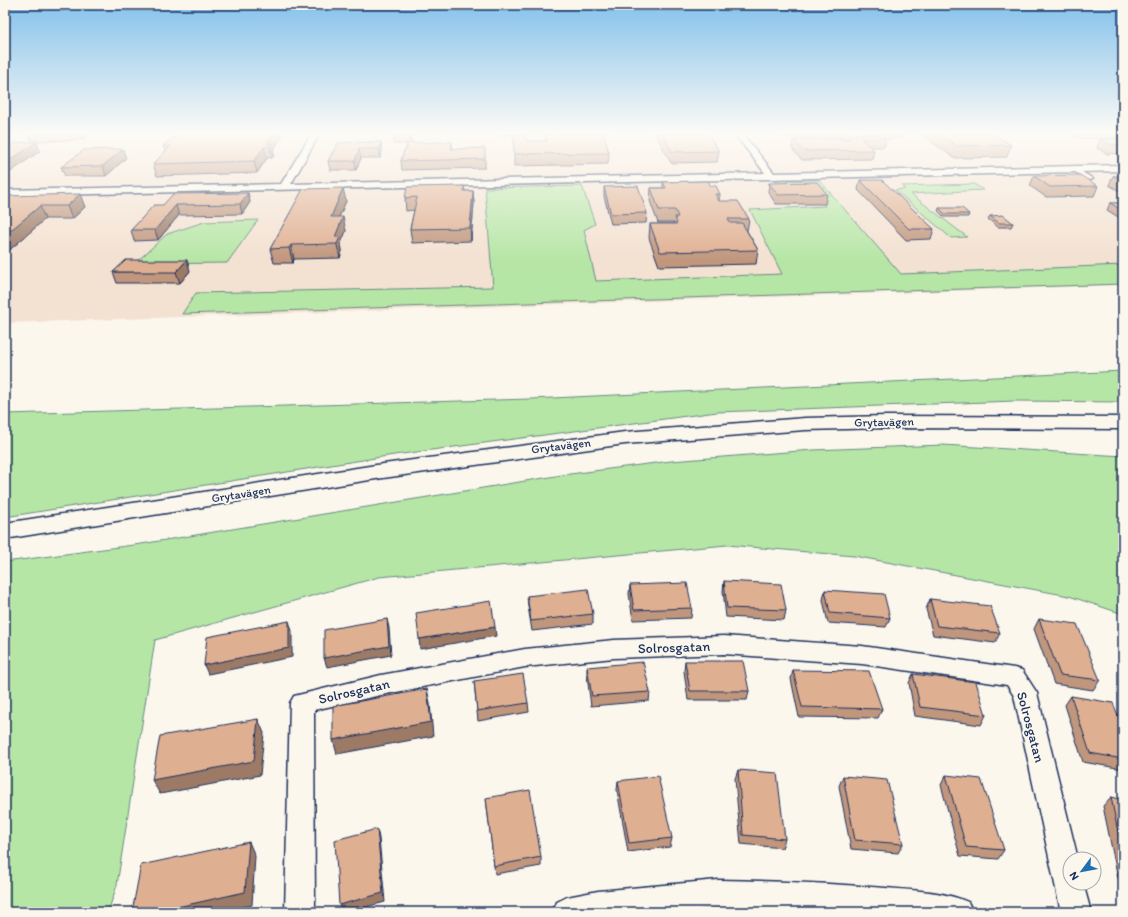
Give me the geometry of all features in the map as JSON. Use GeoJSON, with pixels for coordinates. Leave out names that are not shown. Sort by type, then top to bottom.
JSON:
{"type":"FeatureCollection","features":[{"type":"Feature","properties":{"kind":"street"},"geometry":{"type":"LineString","coordinates":[[284,187],[291,176]]}},
{"type":"Feature","properties":{"kind":"street"},"geometry":{"type":"LineString","coordinates":[[5,193],[739,176]]}},
{"type":"Feature","properties":{"kind":"street","name":"Grytavägen"},"geometry":{"type":"LineString","coordinates":[[5,531],[384,470],[625,438],[805,424],[887,422],[1123,423]]}},
{"type":"Feature","properties":{"kind":"street","name":"Solrosgatan"},"geometry":{"type":"LineString","coordinates":[[300,912],[302,703],[381,685],[525,658],[614,649],[724,645],[862,655],[1014,677],[1025,693],[1076,912]]}},
{"type":"Feature","properties":{"kind":"street"},"geometry":{"type":"LineString","coordinates":[[567,912],[598,906],[718,894],[822,897],[914,905],[958,912]]}},
{"type":"Feature","properties":{"kind":"lane"},"geometry":{"type":"LineString","coordinates":[[1085,176],[1090,179]]}},
{"type":"Feature","properties":{"kind":"shaded area"},"geometry":{"type":"Polygon","coordinates":[[[5,176],[1123,176],[1123,285],[5,323],[5,176]]]}},
{"type":"Feature","properties":{"kind":"green space"},"geometry":{"type":"Polygon","coordinates":[[[819,180],[901,274],[1123,265],[1123,284],[182,314],[196,293],[493,287],[485,188],[582,186],[595,224],[584,230],[596,281],[782,274],[750,210],[825,206],[814,191],[784,192],[775,181],[819,180]]]}},
{"type":"Feature","properties":{"kind":"green space"},"geometry":{"type":"Polygon","coordinates":[[[974,184],[983,190],[911,194],[967,237],[951,238],[895,190],[905,189],[901,186],[974,184]]]}},
{"type":"Feature","properties":{"kind":"green space"},"geometry":{"type":"Polygon","coordinates":[[[258,220],[227,263],[134,264],[167,234],[204,222],[258,220]]]}},
{"type":"Feature","properties":{"kind":"green space"},"geometry":{"type":"Polygon","coordinates":[[[1123,371],[1123,402],[1014,401],[717,412],[394,455],[5,517],[5,414],[531,399],[1123,371]]]}},
{"type":"Feature","properties":{"kind":"green space"},"geometry":{"type":"Polygon","coordinates":[[[943,445],[1123,456],[1123,614],[1069,596],[854,556],[727,545],[379,577],[155,640],[117,885],[108,912],[5,912],[5,562],[141,544],[562,475],[671,461],[813,450],[943,445]]]}},
{"type":"Feature","properties":{"kind":"building"},"geometry":{"type":"Polygon","coordinates":[[[1034,176],[1081,176],[1098,186],[1050,187],[1034,176]]]}},
{"type":"Feature","properties":{"kind":"building"},"geometry":{"type":"Polygon","coordinates":[[[1113,176],[1123,176],[1123,181],[1113,176]]]}},
{"type":"Feature","properties":{"kind":"building"},"geometry":{"type":"Polygon","coordinates":[[[860,180],[882,180],[934,229],[909,229],[860,180]]]}},
{"type":"Feature","properties":{"kind":"building"},"geometry":{"type":"Polygon","coordinates":[[[708,181],[711,186],[716,186],[720,194],[715,194],[719,201],[738,201],[749,219],[728,219],[730,223],[742,223],[758,250],[660,252],[650,224],[677,224],[675,217],[678,217],[675,210],[659,210],[651,188],[666,188],[663,182],[708,181]]]}},
{"type":"Feature","properties":{"kind":"building"},"geometry":{"type":"Polygon","coordinates":[[[817,182],[827,194],[778,195],[769,183],[817,182]]]}},
{"type":"Feature","properties":{"kind":"building"},"geometry":{"type":"Polygon","coordinates":[[[464,186],[464,191],[473,191],[470,228],[410,229],[417,197],[405,198],[407,187],[464,186]]]}},
{"type":"Feature","properties":{"kind":"building"},"geometry":{"type":"Polygon","coordinates":[[[638,186],[647,213],[611,214],[604,187],[638,186]]]}},
{"type":"Feature","properties":{"kind":"building"},"geometry":{"type":"Polygon","coordinates":[[[343,188],[331,217],[343,217],[335,237],[340,237],[337,244],[291,245],[289,248],[270,249],[303,189],[343,188]]]}},
{"type":"Feature","properties":{"kind":"building"},"geometry":{"type":"Polygon","coordinates":[[[248,193],[240,204],[176,205],[155,230],[131,230],[154,205],[163,205],[173,194],[248,193]]]}},
{"type":"Feature","properties":{"kind":"building"},"geometry":{"type":"Polygon","coordinates":[[[80,194],[67,206],[40,206],[5,235],[5,196],[80,194]]]}},
{"type":"Feature","properties":{"kind":"building"},"geometry":{"type":"Polygon","coordinates":[[[1110,203],[1123,203],[1123,211],[1110,203]]]}},
{"type":"Feature","properties":{"kind":"building"},"geometry":{"type":"Polygon","coordinates":[[[939,208],[962,208],[969,214],[945,214],[939,208]]]}},
{"type":"Feature","properties":{"kind":"building"},"geometry":{"type":"Polygon","coordinates":[[[1003,215],[1013,223],[999,223],[990,216],[1003,215]]]}},
{"type":"Feature","properties":{"kind":"building"},"geometry":{"type":"Polygon","coordinates":[[[126,260],[187,260],[176,272],[113,272],[126,260]]]}},
{"type":"Feature","properties":{"kind":"building"},"geometry":{"type":"Polygon","coordinates":[[[724,581],[781,584],[786,610],[727,608],[724,581]]]}},
{"type":"Feature","properties":{"kind":"building"},"geometry":{"type":"Polygon","coordinates":[[[687,583],[692,608],[634,610],[630,585],[687,583]]]}},
{"type":"Feature","properties":{"kind":"building"},"geometry":{"type":"Polygon","coordinates":[[[588,589],[593,614],[531,621],[527,596],[588,589]]]}},
{"type":"Feature","properties":{"kind":"building"},"geometry":{"type":"Polygon","coordinates":[[[825,590],[884,594],[890,618],[830,613],[825,590]]]}},
{"type":"Feature","properties":{"kind":"building"},"geometry":{"type":"Polygon","coordinates":[[[930,599],[990,606],[1000,633],[937,626],[930,599]]]}},
{"type":"Feature","properties":{"kind":"building"},"geometry":{"type":"Polygon","coordinates":[[[491,601],[495,627],[419,639],[416,613],[491,601]]]}},
{"type":"Feature","properties":{"kind":"building"},"geometry":{"type":"Polygon","coordinates":[[[387,619],[389,646],[324,658],[324,630],[387,619]]]}},
{"type":"Feature","properties":{"kind":"building"},"geometry":{"type":"Polygon","coordinates":[[[1039,619],[1077,624],[1100,680],[1060,675],[1039,619]]]}},
{"type":"Feature","properties":{"kind":"building"},"geometry":{"type":"Polygon","coordinates":[[[289,621],[289,648],[204,665],[207,637],[289,621]]]}},
{"type":"Feature","properties":{"kind":"building"},"geometry":{"type":"Polygon","coordinates":[[[685,661],[743,661],[749,691],[690,691],[685,661]]]}},
{"type":"Feature","properties":{"kind":"building"},"geometry":{"type":"Polygon","coordinates":[[[643,662],[650,692],[592,696],[587,667],[643,662]]]}},
{"type":"Feature","properties":{"kind":"building"},"geometry":{"type":"Polygon","coordinates":[[[793,670],[869,671],[882,709],[802,707],[793,670]]]}},
{"type":"Feature","properties":{"kind":"building"},"geometry":{"type":"Polygon","coordinates":[[[523,674],[528,703],[477,711],[474,681],[523,674]]]}},
{"type":"Feature","properties":{"kind":"building"},"geometry":{"type":"Polygon","coordinates":[[[913,674],[976,682],[986,715],[920,707],[913,674]]]}},
{"type":"Feature","properties":{"kind":"building"},"geometry":{"type":"Polygon","coordinates":[[[427,689],[431,722],[333,740],[333,706],[427,689]]]}},
{"type":"Feature","properties":{"kind":"building"},"geometry":{"type":"Polygon","coordinates":[[[1071,696],[1113,703],[1123,728],[1123,759],[1090,753],[1071,696]]]}},
{"type":"Feature","properties":{"kind":"building"},"geometry":{"type":"Polygon","coordinates":[[[258,719],[254,761],[152,780],[160,736],[258,719]]]}},
{"type":"Feature","properties":{"kind":"building"},"geometry":{"type":"Polygon","coordinates":[[[738,770],[777,773],[785,839],[743,835],[738,770]]]}},
{"type":"Feature","properties":{"kind":"building"},"geometry":{"type":"Polygon","coordinates":[[[946,775],[981,779],[1004,850],[966,847],[946,775]]]}},
{"type":"Feature","properties":{"kind":"building"},"geometry":{"type":"Polygon","coordinates":[[[658,776],[672,838],[629,843],[618,781],[658,776]]]}},
{"type":"Feature","properties":{"kind":"building"},"geometry":{"type":"Polygon","coordinates":[[[843,776],[887,780],[903,844],[855,840],[843,776]]]}},
{"type":"Feature","properties":{"kind":"building"},"geometry":{"type":"Polygon","coordinates":[[[530,790],[541,857],[494,866],[486,798],[530,790]]]}},
{"type":"Feature","properties":{"kind":"building"},"geometry":{"type":"Polygon","coordinates":[[[1111,797],[1123,800],[1123,857],[1111,797]]]}},
{"type":"Feature","properties":{"kind":"building"},"geometry":{"type":"Polygon","coordinates":[[[377,829],[383,893],[339,905],[335,840],[377,829]]]}},
{"type":"Feature","properties":{"kind":"building"},"geometry":{"type":"Polygon","coordinates":[[[249,842],[245,892],[155,912],[132,912],[141,865],[249,842]]]}}]}
